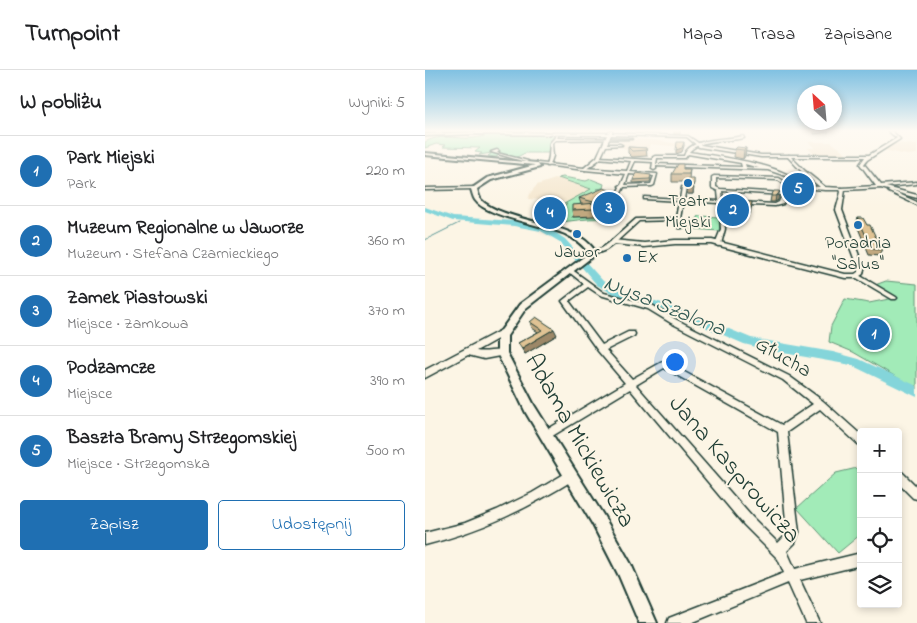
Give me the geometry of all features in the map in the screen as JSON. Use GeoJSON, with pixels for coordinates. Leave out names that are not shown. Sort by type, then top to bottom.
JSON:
{"type":"FeatureCollection","features":[{"type":"Feature","properties":{"kind":"main road"},"geometry":{"type":"LineString","coordinates":[[456,157],[536,164]]}},
{"type":"Feature","properties":{"kind":"main road"},"geometry":{"type":"LineString","coordinates":[[536,164],[489,179],[475,188],[474,193],[478,200],[496,212],[561,229],[577,238],[591,255]]}},
{"type":"Feature","properties":{"kind":"main road","name":"Adama Mickiewicza"},"geometry":{"type":"LineString","coordinates":[[591,255],[523,306],[505,331],[501,340],[502,353],[515,381],[571,474],[620,562],[648,623]]}},
{"type":"Feature","properties":{"kind":"street"},"geometry":{"type":"LineString","coordinates":[[511,157],[536,164],[653,173]]}},
{"type":"Feature","properties":{"kind":"street"},"geometry":{"type":"LineString","coordinates":[[536,164],[541,157]]}},
{"type":"Feature","properties":{"kind":"street"},"geometry":{"type":"LineString","coordinates":[[654,161],[676,157]]}},
{"type":"Feature","properties":{"kind":"street"},"geometry":{"type":"LineString","coordinates":[[718,176],[714,157],[743,160],[793,179],[801,187]]}},
{"type":"Feature","properties":{"kind":"street"},"geometry":{"type":"LineString","coordinates":[[746,157],[743,160],[746,187]]}},
{"type":"Feature","properties":{"kind":"street"},"geometry":{"type":"LineString","coordinates":[[790,157],[804,172],[825,189]]}},
{"type":"Feature","properties":{"kind":"street"},"geometry":{"type":"LineString","coordinates":[[853,157],[862,162],[880,186],[917,204]]}},
{"type":"Feature","properties":{"kind":"street"},"geometry":{"type":"LineString","coordinates":[[862,162],[868,157]]}},
{"type":"Feature","properties":{"kind":"street"},"geometry":{"type":"LineString","coordinates":[[585,169],[599,158],[768,169]]}},
{"type":"Feature","properties":{"kind":"street"},"geometry":{"type":"LineString","coordinates":[[607,203],[618,196],[633,160]]}},
{"type":"Feature","properties":{"kind":"street"},"geometry":{"type":"LineString","coordinates":[[621,186],[652,185],[656,175],[653,173],[654,161]]}},
{"type":"Feature","properties":{"kind":"street"},"geometry":{"type":"LineString","coordinates":[[784,194],[746,187],[720,190],[714,188],[714,177],[779,179],[789,186],[825,189],[917,183]]}},
{"type":"Feature","properties":{"kind":"street"},"geometry":{"type":"LineString","coordinates":[[728,177],[729,188]]}},
{"type":"Feature","properties":{"kind":"street"},"geometry":{"type":"LineString","coordinates":[[645,198],[775,205],[781,203],[789,186]]}},
{"type":"Feature","properties":{"kind":"street"},"geometry":{"type":"LineString","coordinates":[[680,227],[678,219],[685,187]]}},
{"type":"Feature","properties":{"kind":"street"},"geometry":{"type":"LineString","coordinates":[[425,189],[475,188]]}},
{"type":"Feature","properties":{"kind":"street"},"geometry":{"type":"LineString","coordinates":[[842,189],[839,210],[861,269],[858,275]]}},
{"type":"Feature","properties":{"kind":"street"},"geometry":{"type":"LineString","coordinates":[[718,244],[723,229],[720,190]]}},
{"type":"Feature","properties":{"kind":"street"},"geometry":{"type":"LineString","coordinates":[[890,191],[916,197]]}},
{"type":"Feature","properties":{"kind":"street"},"geometry":{"type":"LineString","coordinates":[[907,199],[916,197]]}},
{"type":"Feature","properties":{"kind":"street"},"geometry":{"type":"LineString","coordinates":[[591,255],[604,249],[638,220],[678,219]]}},
{"type":"Feature","properties":{"kind":"street"},"geometry":{"type":"LineString","coordinates":[[613,242],[644,245],[683,242],[718,244],[845,276],[858,275],[894,298]]}},
{"type":"Feature","properties":{"kind":"street","name":"Głucha"},"geometry":{"type":"LineString","coordinates":[[572,270],[602,294],[656,310],[673,321],[786,378],[821,404],[857,437]]}},
{"type":"Feature","properties":{"kind":"street","name":"Jana Kasprowicza"},"geometry":{"type":"LineString","coordinates":[[588,284],[565,301],[601,349],[748,521],[784,558],[813,623]]}},
{"type":"Feature","properties":{"kind":"street"},"geometry":{"type":"LineString","coordinates":[[425,374],[505,331]]}},
{"type":"Feature","properties":{"kind":"street"},"geometry":{"type":"LineString","coordinates":[[601,349],[631,334]]}},
{"type":"Feature","properties":{"kind":"street"},"geometry":{"type":"LineString","coordinates":[[468,352],[484,356],[502,353]]}},
{"type":"Feature","properties":{"kind":"street"},"geometry":{"type":"LineString","coordinates":[[546,435],[664,364],[782,430]]}},
{"type":"Feature","properties":{"kind":"street"},"geometry":{"type":"LineString","coordinates":[[782,430],[821,404]]}},
{"type":"Feature","properties":{"kind":"street"},"geometry":{"type":"LineString","coordinates":[[778,551],[791,539],[793,532],[782,430]]}},
{"type":"Feature","properties":{"kind":"street"},"geometry":{"type":"LineString","coordinates":[[425,539],[458,532],[495,518],[537,497],[571,474]]}},
{"type":"Feature","properties":{"kind":"street"},"geometry":{"type":"LineString","coordinates":[[902,480],[917,494]]}},
{"type":"Feature","properties":{"kind":"street"},"geometry":{"type":"LineString","coordinates":[[674,623],[791,576],[857,560]]}},
{"type":"Feature","properties":{"kind":"shaded area"},"geometry":{"type":"Polygon","coordinates":[[[558,178],[586,181],[592,188],[591,191],[570,202],[528,199],[537,185],[558,178]]]}},
{"type":"Feature","properties":{"kind":"green space"},"geometry":{"type":"Polygon","coordinates":[[[563,177],[586,181],[591,179],[604,184],[603,188],[597,189],[603,189],[571,217],[610,217],[615,213],[612,212],[616,210],[614,205],[617,212],[616,208],[619,208],[619,212],[623,212],[622,214],[618,214],[611,220],[589,219],[557,222],[557,215],[555,213],[559,213],[567,204],[564,204],[591,189],[558,178],[563,177]]]}},
{"type":"Feature","properties":{"kind":"green space"},"geometry":{"type":"Polygon","coordinates":[[[698,216],[721,217],[719,231],[681,228],[679,223],[694,222],[698,216]]]}},
{"type":"Feature","properties":{"kind":"green space"},"geometry":{"type":"Polygon","coordinates":[[[886,281],[917,284],[917,389],[853,352],[829,342],[831,326],[845,299],[869,303],[894,298],[875,285],[886,281]]]}},
{"type":"Feature","properties":{"kind":"green space"},"geometry":{"type":"Polygon","coordinates":[[[857,468],[857,537],[838,553],[797,508],[836,473],[857,468]]]}},
{"type":"Feature","properties":{"kind":"building"},"geometry":{"type":"Polygon","coordinates":[[[678,164],[683,164],[683,169],[690,169],[689,174],[672,174],[678,164]]]}},
{"type":"Feature","properties":{"kind":"building"},"geometry":{"type":"Polygon","coordinates":[[[636,173],[651,175],[650,179],[633,180],[636,173]]]}},
{"type":"Feature","properties":{"kind":"building"},"geometry":{"type":"Polygon","coordinates":[[[688,179],[694,179],[694,184],[687,185],[688,179]]]}},
{"type":"Feature","properties":{"kind":"building"},"geometry":{"type":"Polygon","coordinates":[[[604,188],[609,190],[601,196],[614,202],[613,208],[572,210],[572,205],[597,203],[579,198],[604,188]]]}},
{"type":"Feature","properties":{"kind":"building"},"geometry":{"type":"Polygon","coordinates":[[[774,191],[779,191],[779,193],[776,196],[771,196],[774,191]]]}},
{"type":"Feature","properties":{"kind":"building"},"geometry":{"type":"Polygon","coordinates":[[[732,201],[752,202],[751,208],[732,207],[732,201]]]}},
{"type":"Feature","properties":{"kind":"building"},"geometry":{"type":"Polygon","coordinates":[[[858,218],[863,218],[867,225],[870,225],[882,250],[872,249],[858,218]]]}},
{"type":"Feature","properties":{"kind":"building"},"geometry":{"type":"Polygon","coordinates":[[[536,317],[554,329],[522,348],[518,343],[542,330],[530,322],[536,317]]]}},
{"type":"Feature","properties":{"kind":"waterway","name":"Nysa Szalona"},"geometry":{"type":"LineString","coordinates":[[425,209],[453,219],[514,224],[544,229],[562,241],[592,276],[616,292],[671,309],[748,341],[772,347],[833,356],[855,362],[917,392]]}},
{"type":"Feature","properties":{"kind":"waterway"},"geometry":{"type":"LineString","coordinates":[[425,240],[459,223]]}},
{"type":"Feature","properties":{"kind":"place","name":"Teatr Miejski"},"geometry":{"type":"Point","coordinates":[688,183]}},
{"type":"Feature","properties":{"kind":"place","name":"Baszta Bramy Strzegomskiej"},"geometry":{"type":"Point","coordinates":[798,189]}},
{"type":"Feature","properties":{"kind":"place","name":"Zamek Piastowski"},"geometry":{"type":"Point","coordinates":[609,208]}},
{"type":"Feature","properties":{"kind":"place","name":"Muzeum Regionalne w Jaworze"},"geometry":{"type":"Point","coordinates":[733,210]}},
{"type":"Feature","properties":{"kind":"place","name":"Podzamcze"},"geometry":{"type":"Point","coordinates":[550,213]}},
{"type":"Feature","properties":{"kind":"place","name":"Poradnia \"Salus\""},"geometry":{"type":"Point","coordinates":[858,225]}},
{"type":"Feature","properties":{"kind":"place","name":"Jawor"},"geometry":{"type":"Point","coordinates":[577,234]}},
{"type":"Feature","properties":{"kind":"place","name":"EX"},"geometry":{"type":"Point","coordinates":[627,258]}},
{"type":"Feature","properties":{"kind":"place","name":"Park Miejski"},"geometry":{"type":"Point","coordinates":[874,334]}}]}
